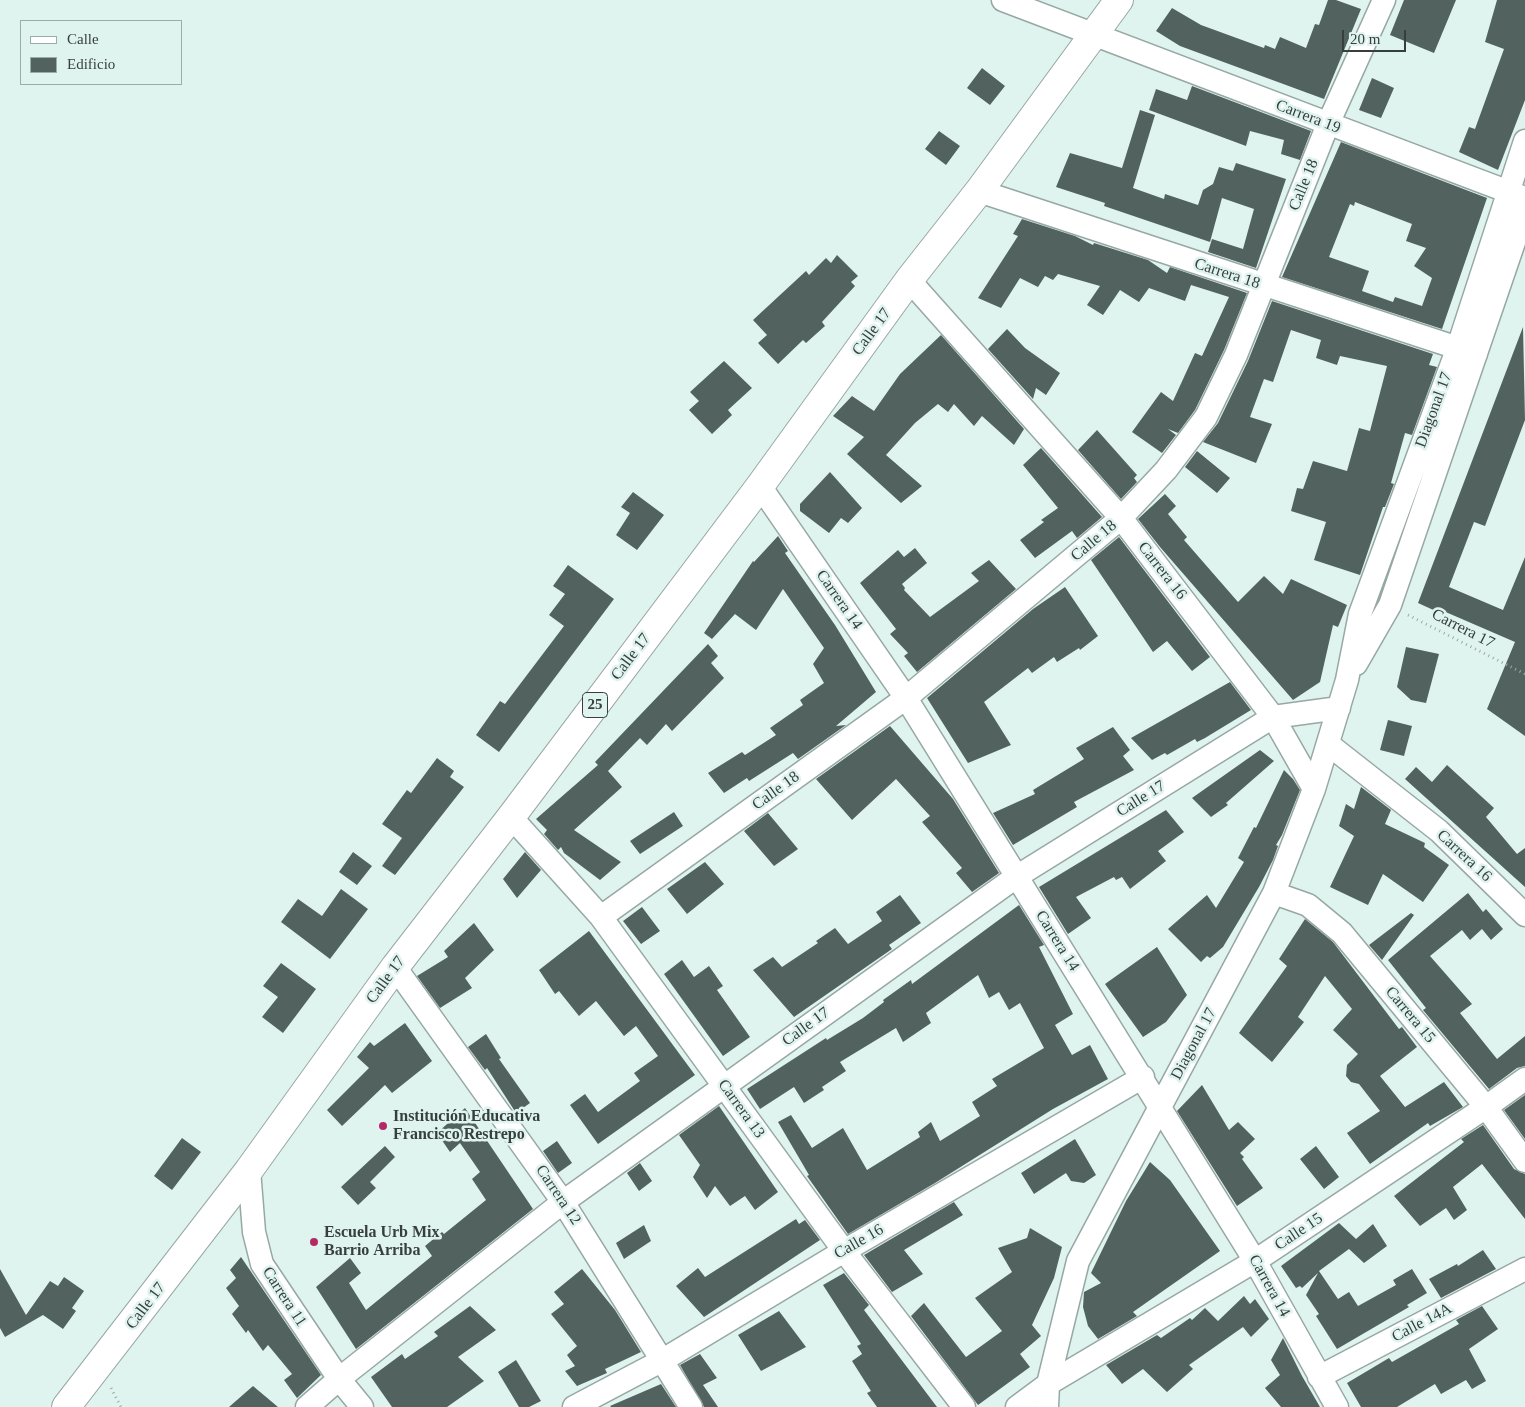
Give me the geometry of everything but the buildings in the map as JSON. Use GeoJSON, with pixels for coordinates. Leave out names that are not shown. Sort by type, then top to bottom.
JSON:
{"type":"FeatureCollection","features":[{"type":"Feature","properties":{"kind":"highway","name":"Calle 17"},"geometry":{"type":"LineString","coordinates":[[66,1407],[249,1170],[395,967],[511,817],[760,486],[909,280],[979,191],[1119,0]]}},
{"type":"Feature","properties":{"kind":"street","name":"Carrera 19"},"geometry":{"type":"LineString","coordinates":[[1003,0],[1092,36],[1516,195]]}},
{"type":"Feature","properties":{"kind":"street","name":"Calle 18"},"geometry":{"type":"LineString","coordinates":[[601,918],[906,698],[1121,518],[1166,470],[1206,417],[1236,355],[1328,124],[1384,0]]}},
{"type":"Feature","properties":{"kind":"street","name":"Diagonal 17"},"geometry":{"type":"LineString","coordinates":[[1347,680],[1390,606],[1516,195],[1525,140]]}},
{"type":"Feature","properties":{"kind":"street","name":"Carrera 18"},"geometry":{"type":"LineString","coordinates":[[979,191],[1467,351]]}},
{"type":"Feature","properties":{"kind":"street","name":"Diagonal 17"},"geometry":{"type":"LineString","coordinates":[[1047,1407],[1048,1384],[1078,1261],[1274,893],[1314,789],[1328,744],[1347,680],[1360,614],[1525,210]]}},
{"type":"Feature","properties":{"kind":"street","name":"Carrera 16"},"geometry":{"type":"LineString","coordinates":[[909,280],[1121,518],[1274,717],[1314,789]]}},
{"type":"Feature","properties":{"kind":"street","name":"Carrera 14"},"geometry":{"type":"LineString","coordinates":[[760,486],[906,698],[1256,1261],[1336,1407]]}},
{"type":"Feature","properties":{"kind":"street","name":"Calle 17"},"geometry":{"type":"LineString","coordinates":[[307,1407],[339,1379],[563,1202],[1016,877],[1274,717],[1339,708]]}},
{"type":"Feature","properties":{"kind":"street","name":"Carrera 16"},"geometry":{"type":"LineString","coordinates":[[1328,744],[1438,831],[1525,915]]}},
{"type":"Feature","properties":{"kind":"street","name":"Carrera 13"},"geometry":{"type":"LineString","coordinates":[[511,817],[601,918],[844,1251],[964,1407]]}},
{"type":"Feature","properties":{"kind":"street","name":"Carrera 15"},"geometry":{"type":"LineString","coordinates":[[1274,893],[1308,905],[1342,933],[1486,1107],[1525,1161]]}},
{"type":"Feature","properties":{"kind":"street","name":"Carrera 12"},"geometry":{"type":"LineString","coordinates":[[395,967],[563,1202],[691,1407]]}},
{"type":"Feature","properties":{"kind":"street","name":"Calle 16"},"geometry":{"type":"LineString","coordinates":[[574,1407],[663,1360],[844,1251],[1143,1077]]}},
{"type":"Feature","properties":{"kind":"street","name":"Calle 15"},"geometry":{"type":"LineString","coordinates":[[1017,1407],[1048,1384],[1256,1261],[1525,1079]]}},
{"type":"Feature","properties":{"kind":"street","name":"Carrera 11"},"geometry":{"type":"LineString","coordinates":[[249,1170],[254,1232],[262,1264],[339,1379],[362,1407]]}},
{"type":"Feature","properties":{"kind":"street","name":"Calle 14A"},"geometry":{"type":"LineString","coordinates":[[1319,1377],[1525,1269]]}},
{"type":"Feature","properties":{"kind":"path","name":"Carrera 17"},"geometry":{"type":"LineString","coordinates":[[1390,606],[1525,674]]}},
{"type":"Feature","properties":{"kind":"place","name":"Institución Educativa Francisco Restrepo"},"geometry":{"type":"Point","coordinates":[383,1126]}},
{"type":"Feature","properties":{"kind":"place","name":"Escuela Urb Mix Barrio Arriba"},"geometry":{"type":"Point","coordinates":[314,1242]}}]}
